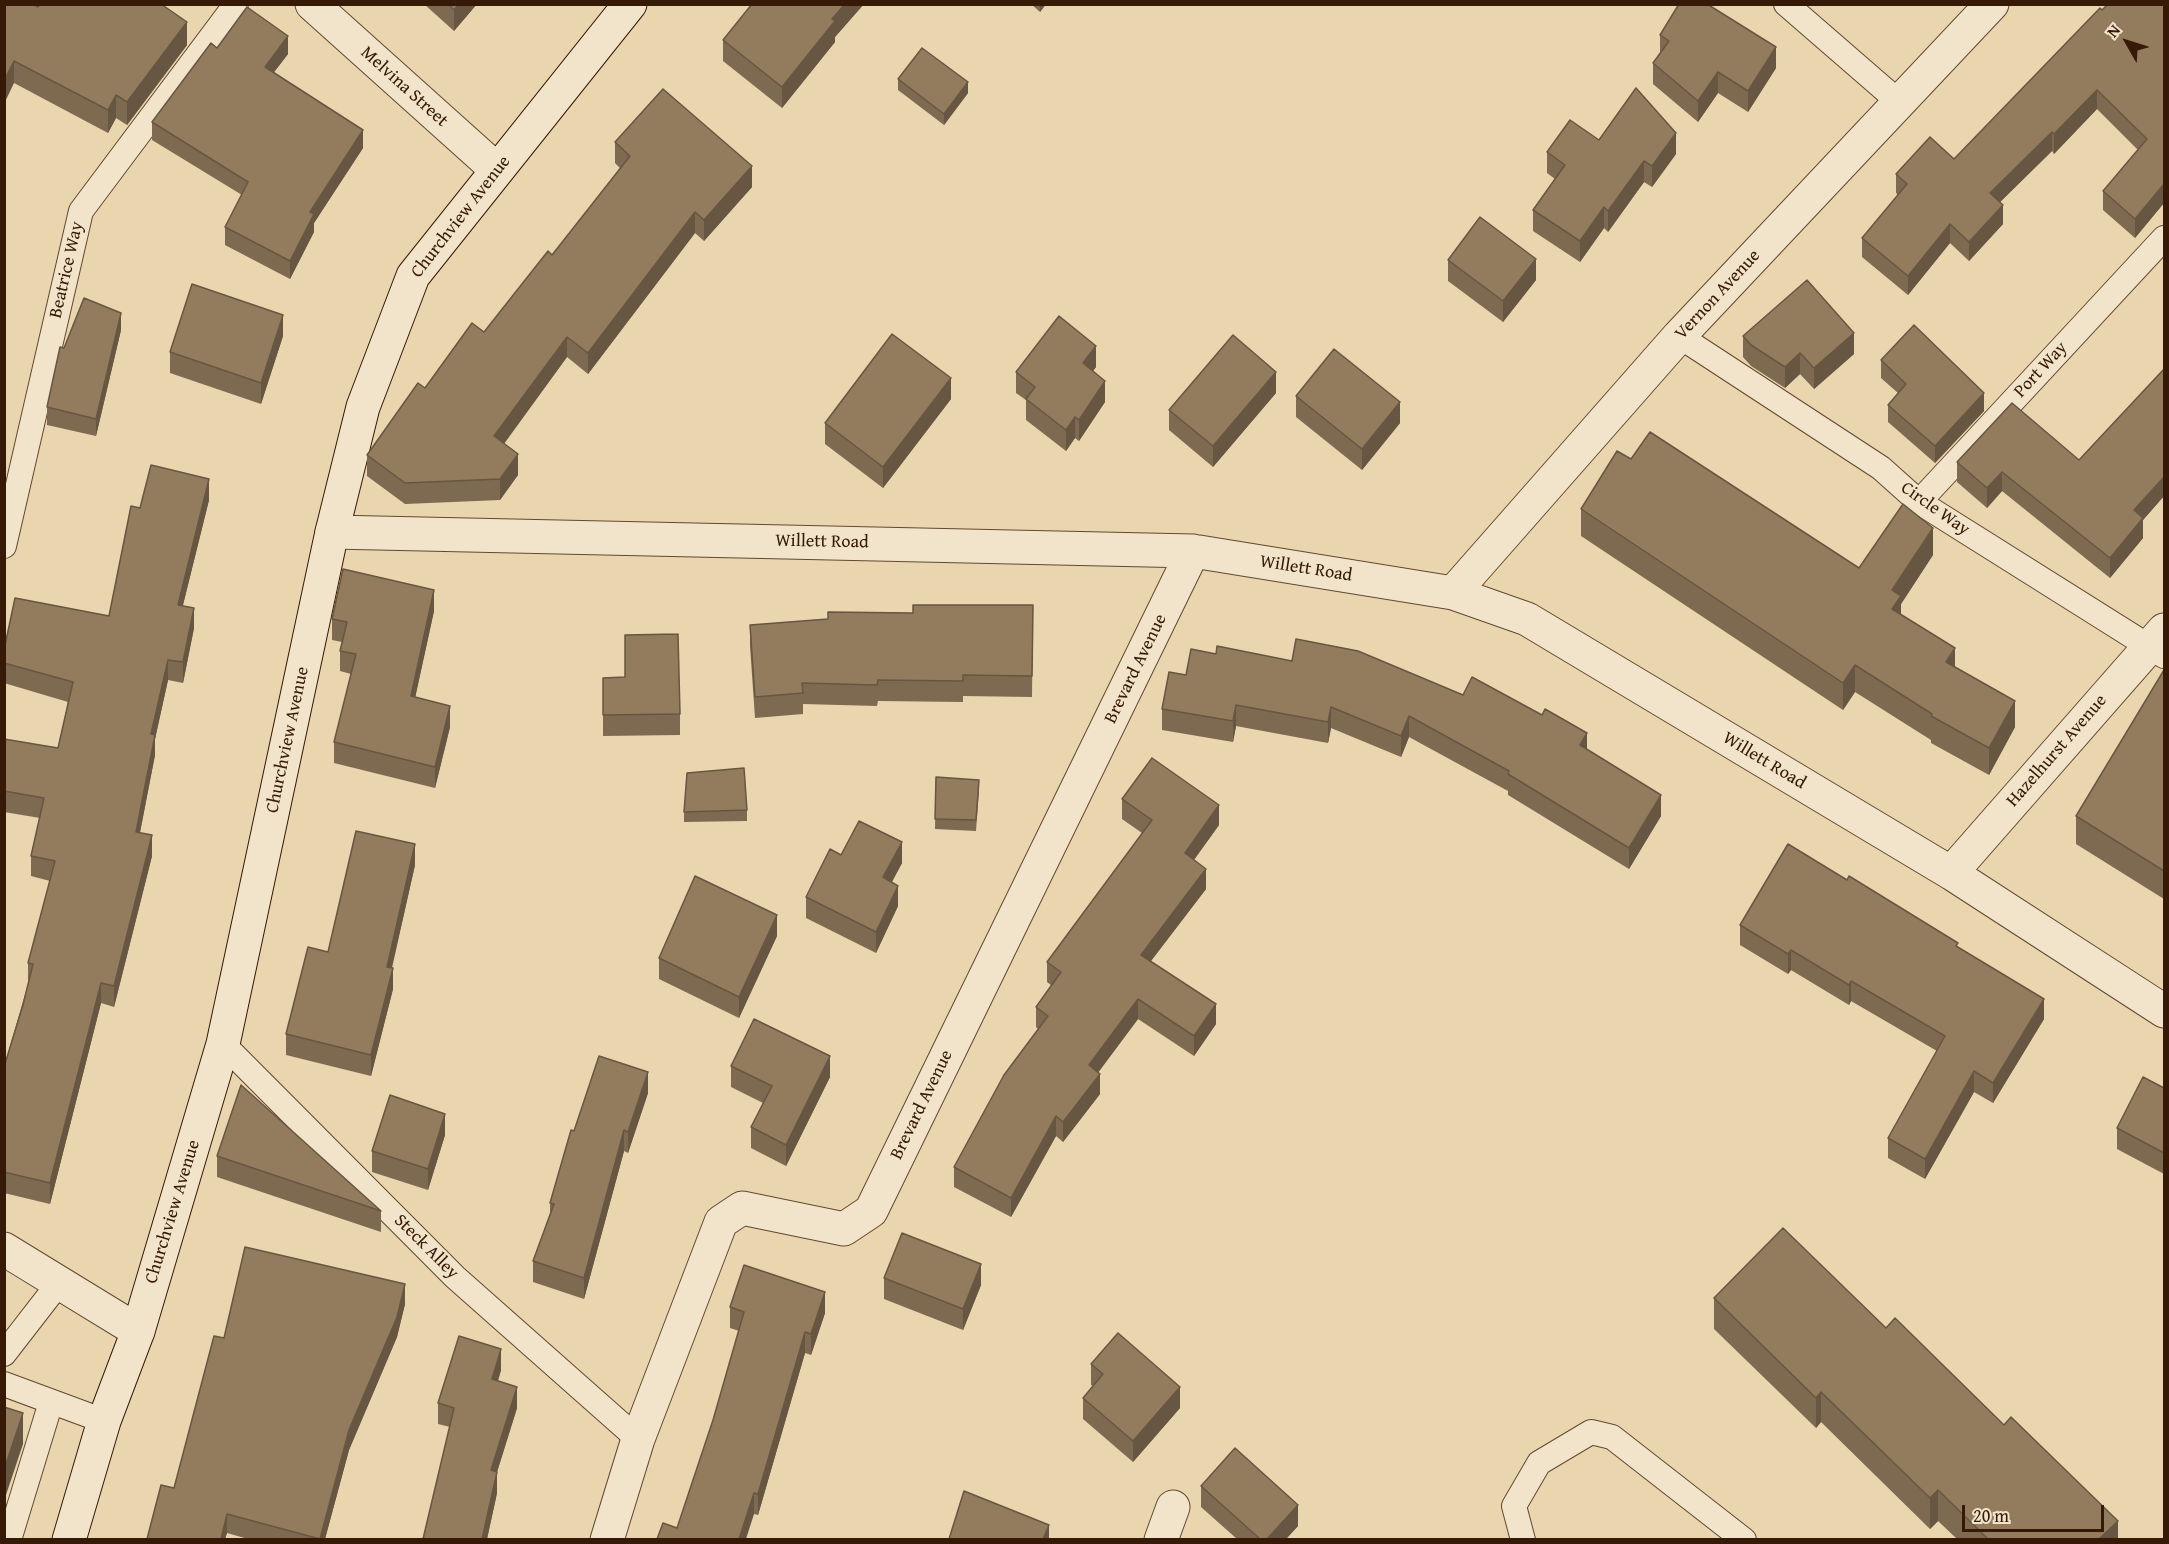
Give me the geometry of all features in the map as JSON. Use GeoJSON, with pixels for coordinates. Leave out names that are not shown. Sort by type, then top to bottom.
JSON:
{"type":"FeatureCollection","features":[{"type":"Feature","properties":{"kind":"street","name":"Melvina Street"},"geometry":{"type":"LineString","coordinates":[[312,4],[496,170]]}},
{"type":"Feature","properties":{"kind":"street","name":"Churchview Avenue"},"geometry":{"type":"LineString","coordinates":[[69,1539],[104,1421],[138,1331],[223,1044],[332,532],[363,407],[413,276],[630,4]]}},
{"type":"Feature","properties":{"kind":"street","name":"Vernon Avenue"},"geometry":{"type":"LineString","coordinates":[[1453,592],[1679,336],[1992,4]]}},
{"type":"Feature","properties":{"kind":"street","name":"Willett Road"},"geometry":{"type":"LineString","coordinates":[[332,532],[1193,551],[1453,592],[1527,619],[1951,873],[2164,1011]]}},
{"type":"Feature","properties":{"kind":"street","name":"Brevard Avenue"},"geometry":{"type":"LineString","coordinates":[[607,1539],[638,1439],[721,1222],[741,1208],[844,1229],[871,1211],[1193,551]]}},
{"type":"Feature","properties":{"kind":"street","name":"Hazelhurst Avenue"},"geometry":{"type":"LineString","coordinates":[[1951,873],[2159,644]]}},
{"type":"Feature","properties":{"kind":"street"},"geometry":{"type":"LineString","coordinates":[[4,1250],[138,1331]]}},
{"type":"Feature","properties":{"kind":"street"},"geometry":{"type":"LineString","coordinates":[[1161,1539],[1173,1507]]}},
{"type":"Feature","properties":{"kind":"lane","name":"Beatrice Way"},"geometry":{"type":"LineString","coordinates":[[4,546],[81,212],[236,4]]}},
{"type":"Feature","properties":{"kind":"lane"},"geometry":{"type":"LineString","coordinates":[[1786,4],[1899,102]]}},
{"type":"Feature","properties":{"kind":"lane","name":"Port Way"},"geometry":{"type":"LineString","coordinates":[[1919,502],[2164,238]]}},
{"type":"Feature","properties":{"kind":"lane","name":"Circle Way"},"geometry":{"type":"LineString","coordinates":[[1679,336],[1881,468],[1919,502],[2159,644]]}},
{"type":"Feature","properties":{"kind":"lane","name":"Steck Alley"},"geometry":{"type":"LineString","coordinates":[[223,1044],[455,1277],[638,1439]]}},
{"type":"Feature","properties":{"kind":"lane"},"geometry":{"type":"LineString","coordinates":[[4,1354],[59,1283]]}},
{"type":"Feature","properties":{"kind":"lane"},"geometry":{"type":"LineString","coordinates":[[4,1383],[104,1421]]}},
{"type":"Feature","properties":{"kind":"lane"},"geometry":{"type":"LineString","coordinates":[[9,1539],[51,1402]]}},
{"type":"Feature","properties":{"kind":"lane"},"geometry":{"type":"LineString","coordinates":[[1523,1539],[1514,1506],[1539,1463],[1590,1432],[1612,1437],[1744,1539]]}},
{"type":"Feature","properties":{"kind":"building"},"geometry":{"type":"Polygon","coordinates":[[[4,4],[33,4],[38,7],[40,4],[161,4],[187,22],[127,102],[116,95],[108,110],[14,61],[4,81],[4,4]]]}},
{"type":"Feature","properties":{"kind":"building"},"geometry":{"type":"Polygon","coordinates":[[[448,4],[459,4],[454,10],[448,4]]]}},
{"type":"Feature","properties":{"kind":"building"},"geometry":{"type":"Polygon","coordinates":[[[752,4],[845,4],[832,19],[835,21],[782,87],[723,40],[752,4]]]}},
{"type":"Feature","properties":{"kind":"building"},"geometry":{"type":"Polygon","coordinates":[[[1679,4],[1707,4],[1776,47],[1748,91],[1718,72],[1698,101],[1653,63],[1669,41],[1660,35],[1679,4]]]}},
{"type":"Feature","properties":{"kind":"building"},"geometry":{"type":"Polygon","coordinates":[[[2108,4],[2164,4],[2164,184],[2135,219],[2103,191],[2147,139],[2097,90],[2054,134],[2052,132],[1990,193],[2003,205],[1969,242],[1950,224],[1908,276],[1862,238],[1907,184],[1896,174],[1930,137],[1954,159],[2100,8],[2102,10],[2108,4]]]}},
{"type":"Feature","properties":{"kind":"building"},"geometry":{"type":"Polygon","coordinates":[[[247,7],[288,36],[265,67],[363,130],[310,212],[314,214],[290,261],[225,227],[248,182],[152,122],[211,43],[217,48],[247,7]]]}},
{"type":"Feature","properties":{"kind":"building"},"geometry":{"type":"Polygon","coordinates":[[[922,48],[968,82],[944,114],[898,79],[922,48]]]}},
{"type":"Feature","properties":{"kind":"building"},"geometry":{"type":"Polygon","coordinates":[[[1636,88],[1676,133],[1652,166],[1644,161],[1608,211],[1604,207],[1580,241],[1533,210],[1565,165],[1547,152],[1570,120],[1599,140],[1636,88]]]}},
{"type":"Feature","properties":{"kind":"building"},"geometry":{"type":"Polygon","coordinates":[[[663,89],[752,166],[704,220],[695,212],[588,353],[567,337],[494,436],[518,454],[500,479],[405,483],[367,455],[418,383],[425,388],[472,323],[484,332],[548,251],[552,255],[630,156],[615,142],[663,89]]]}},
{"type":"Feature","properties":{"kind":"building"},"geometry":{"type":"Polygon","coordinates":[[[1480,217],[1536,259],[1503,301],[1448,260],[1480,217]]]}},
{"type":"Feature","properties":{"kind":"building"},"geometry":{"type":"Polygon","coordinates":[[[1807,280],[1854,333],[1814,368],[1800,353],[1785,367],[1751,345],[1743,336],[1807,280]]]}},
{"type":"Feature","properties":{"kind":"building"},"geometry":{"type":"Polygon","coordinates":[[[192,284],[283,315],[261,383],[170,352],[192,284]]]}},
{"type":"Feature","properties":{"kind":"building"},"geometry":{"type":"Polygon","coordinates":[[[84,298],[121,313],[96,419],[47,407],[60,347],[64,348],[84,298]]]}},
{"type":"Feature","properties":{"kind":"building"},"geometry":{"type":"Polygon","coordinates":[[[1059,316],[1096,346],[1083,363],[1105,381],[1079,420],[1075,417],[1066,430],[1026,399],[1035,387],[1016,372],[1059,316]]]}},
{"type":"Feature","properties":{"kind":"building"},"geometry":{"type":"Polygon","coordinates":[[[1914,325],[1984,393],[1935,446],[1888,405],[1906,384],[1881,360],[1914,325]]]}},
{"type":"Feature","properties":{"kind":"building"},"geometry":{"type":"Polygon","coordinates":[[[892,334],[951,378],[883,467],[825,423],[892,334]]]}},
{"type":"Feature","properties":{"kind":"building"},"geometry":{"type":"Polygon","coordinates":[[[1233,335],[1276,372],[1213,446],[1169,410],[1233,335]]]}},
{"type":"Feature","properties":{"kind":"building"},"geometry":{"type":"Polygon","coordinates":[[[1334,349],[1400,402],[1362,449],[1296,396],[1334,349]]]}},
{"type":"Feature","properties":{"kind":"building"},"geometry":{"type":"Polygon","coordinates":[[[2164,369],[2164,477],[2134,510],[2143,518],[2110,558],[2002,472],[1987,488],[1957,462],[2012,403],[2079,460],[2164,369]]]}},
{"type":"Feature","properties":{"kind":"building"},"geometry":{"type":"Polygon","coordinates":[[[1650,432],[1859,568],[1903,504],[1933,528],[1892,590],[1901,596],[1892,609],[1955,648],[1946,662],[2015,701],[1989,748],[1931,716],[1932,714],[1855,665],[1843,683],[1581,509],[1617,451],[1631,459],[1650,432]]]}},
{"type":"Feature","properties":{"kind":"building"},"geometry":{"type":"Polygon","coordinates":[[[151,465],[209,479],[178,605],[194,608],[183,662],[168,660],[151,734],[155,735],[136,832],[152,835],[114,986],[101,983],[50,1183],[4,1172],[4,1067],[23,1005],[33,964],[28,963],[55,861],[31,856],[44,798],[4,791],[4,739],[58,748],[73,682],[4,663],[4,650],[15,598],[109,616],[131,506],[140,508],[151,465]]]}},
{"type":"Feature","properties":{"kind":"building"},"geometry":{"type":"Polygon","coordinates":[[[343,569],[434,590],[411,696],[450,706],[435,767],[334,742],[356,654],[340,651],[347,622],[332,619],[343,569]]]}},
{"type":"Feature","properties":{"kind":"building"},"geometry":{"type":"Polygon","coordinates":[[[913,605],[1033,605],[1032,676],[963,675],[963,681],[878,680],[877,685],[802,683],[803,693],[755,697],[750,625],[828,619],[828,612],[913,613],[913,605]]]}},
{"type":"Feature","properties":{"kind":"building"},"geometry":{"type":"Polygon","coordinates":[[[678,634],[680,714],[603,715],[603,678],[625,677],[625,635],[678,634]]]}},
{"type":"Feature","properties":{"kind":"building"},"geometry":{"type":"Polygon","coordinates":[[[1296,639],[1358,651],[1463,695],[1472,677],[1542,715],[1545,709],[1587,733],[1580,745],[1661,795],[1629,848],[1508,774],[1509,771],[1409,716],[1401,736],[1331,707],[1328,722],[1236,705],[1233,721],[1162,709],[1169,672],[1186,675],[1191,649],[1216,654],[1217,646],[1292,661],[1296,639]]]}},
{"type":"Feature","properties":{"kind":"building"},"geometry":{"type":"Polygon","coordinates":[[[2164,670],[2164,871],[2076,816],[2164,670]]]}},
{"type":"Feature","properties":{"kind":"building"},"geometry":{"type":"Polygon","coordinates":[[[1152,758],[1219,805],[1185,853],[1206,869],[1141,955],[1216,1004],[1194,1036],[1138,999],[1089,1065],[1100,1074],[1063,1122],[1056,1116],[1011,1198],[954,1167],[1004,1075],[1048,1016],[1036,1007],[1061,972],[1047,962],[1152,820],[1122,799],[1152,758]]]}},
{"type":"Feature","properties":{"kind":"building"},"geometry":{"type":"Polygon","coordinates":[[[744,768],[747,810],[684,812],[687,773],[744,768]]]}},
{"type":"Feature","properties":{"kind":"building"},"geometry":{"type":"Polygon","coordinates":[[[936,777],[979,780],[976,820],[935,819],[936,777]]]}},
{"type":"Feature","properties":{"kind":"building"},"geometry":{"type":"Polygon","coordinates":[[[859,821],[902,842],[883,877],[898,886],[876,932],[806,897],[830,849],[841,855],[859,821]]]}},
{"type":"Feature","properties":{"kind":"building"},"geometry":{"type":"Polygon","coordinates":[[[356,831],[415,844],[387,967],[393,968],[371,1055],[286,1034],[308,947],[328,952],[356,831]]]}},
{"type":"Feature","properties":{"kind":"building"},"geometry":{"type":"Polygon","coordinates":[[[1788,844],[1847,880],[1849,876],[1958,943],[1956,946],[2044,999],[1993,1083],[1974,1071],[1925,1159],[1888,1138],[1945,1036],[1851,981],[1849,985],[1791,950],[1788,954],[1740,925],[1788,844]]]}},
{"type":"Feature","properties":{"kind":"building"},"geometry":{"type":"Polygon","coordinates":[[[695,876],[777,915],[739,997],[659,958],[695,876]]]}},
{"type":"Feature","properties":{"kind":"building"},"geometry":{"type":"Polygon","coordinates":[[[754,1019],[830,1056],[786,1145],[751,1127],[772,1086],[731,1066],[754,1019]]]}},
{"type":"Feature","properties":{"kind":"building"},"geometry":{"type":"Polygon","coordinates":[[[599,1056],[648,1072],[628,1132],[624,1130],[584,1278],[533,1261],[554,1204],[550,1203],[571,1130],[574,1131],[599,1056]]]}},
{"type":"Feature","properties":{"kind":"building"},"geometry":{"type":"Polygon","coordinates":[[[2143,1077],[2164,1088],[2164,1153],[2117,1128],[2143,1077]]]}},
{"type":"Feature","properties":{"kind":"building"},"geometry":{"type":"Polygon","coordinates":[[[241,1085],[381,1211],[217,1156],[241,1085]]]}},
{"type":"Feature","properties":{"kind":"building"},"geometry":{"type":"Polygon","coordinates":[[[390,1095],[445,1114],[428,1169],[372,1151],[390,1095]]]}},
{"type":"Feature","properties":{"kind":"building"},"geometry":{"type":"Polygon","coordinates":[[[1783,1228],[1886,1328],[1895,1318],[2004,1425],[2011,1417],[2118,1521],[2099,1539],[1988,1539],[1938,1490],[1930,1498],[1821,1392],[1816,1398],[1714,1298],[1783,1228]]]}},
{"type":"Feature","properties":{"kind":"building"},"geometry":{"type":"Polygon","coordinates":[[[902,1233],[981,1264],[963,1309],[884,1278],[902,1233]]]}},
{"type":"Feature","properties":{"kind":"building"},"geometry":{"type":"Polygon","coordinates":[[[245,1247],[405,1284],[397,1317],[349,1430],[320,1539],[227,1514],[221,1539],[147,1539],[161,1485],[174,1488],[214,1336],[224,1338],[245,1247]]]}},
{"type":"Feature","properties":{"kind":"building"},"geometry":{"type":"Polygon","coordinates":[[[744,1265],[825,1292],[811,1334],[805,1332],[758,1494],[754,1493],[739,1539],[657,1539],[663,1523],[677,1528],[713,1420],[744,1312],[730,1307],[744,1265]]]}},
{"type":"Feature","properties":{"kind":"building"},"geometry":{"type":"Polygon","coordinates":[[[1118,1333],[1180,1387],[1133,1441],[1083,1398],[1103,1374],[1091,1364],[1118,1333]]]}},
{"type":"Feature","properties":{"kind":"building"},"geometry":{"type":"Polygon","coordinates":[[[459,1336],[501,1349],[492,1379],[517,1387],[491,1470],[497,1472],[482,1539],[423,1539],[454,1408],[438,1403],[459,1336]]]}},
{"type":"Feature","properties":{"kind":"building"},"geometry":{"type":"Polygon","coordinates":[[[4,1407],[23,1413],[4,1470],[4,1407]]]}},
{"type":"Feature","properties":{"kind":"building"},"geometry":{"type":"Polygon","coordinates":[[[1235,1448],[1298,1505],[1267,1539],[1260,1539],[1201,1486],[1235,1448]]]}},
{"type":"Feature","properties":{"kind":"building"},"geometry":{"type":"Polygon","coordinates":[[[964,1491],[1049,1525],[1043,1539],[949,1539],[964,1491]]]}}]}
